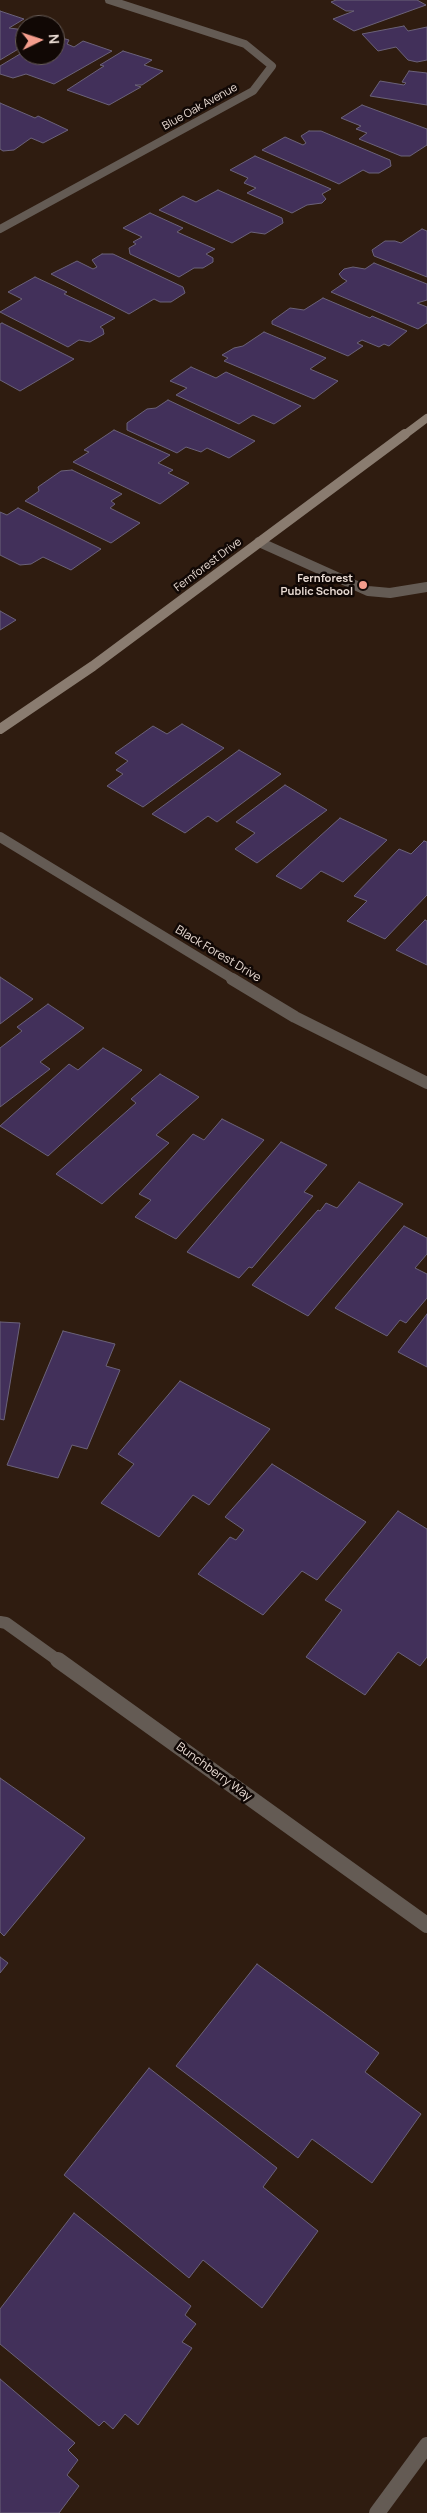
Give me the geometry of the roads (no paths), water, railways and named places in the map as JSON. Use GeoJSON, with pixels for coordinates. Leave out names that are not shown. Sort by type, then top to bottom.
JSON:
{"type":"FeatureCollection","features":[{"type":"Feature","properties":{"kind":"street","name":"Blue Oak Avenue"},"geometry":{"type":"LineString","coordinates":[[0,228],[253,91],[272,66],[245,44],[109,0]]}},
{"type":"Feature","properties":{"kind":"street","name":"Fernforest Drive"},"geometry":{"type":"LineString","coordinates":[[0,729],[93,666],[427,418]]}},
{"type":"Feature","properties":{"kind":"street"},"geometry":{"type":"LineString","coordinates":[[259,542],[368,590],[390,593],[427,587]]}},
{"type":"Feature","properties":{"kind":"street","name":"Black Forest Drive"},"geometry":{"type":"LineString","coordinates":[[0,837],[295,1017],[427,1083]]}},
{"type":"Feature","properties":{"kind":"street","name":"Bunchberry Way"},"geometry":{"type":"LineString","coordinates":[[0,1622],[14,1629],[427,1925]]}},
{"type":"Feature","properties":{"kind":"street"},"geometry":{"type":"LineString","coordinates":[[377,2513],[427,2445]]}},
{"type":"Feature","properties":{"kind":"place","name":"Fernforest Public School"},"geometry":{"type":"Point","coordinates":[363,585]}}]}
